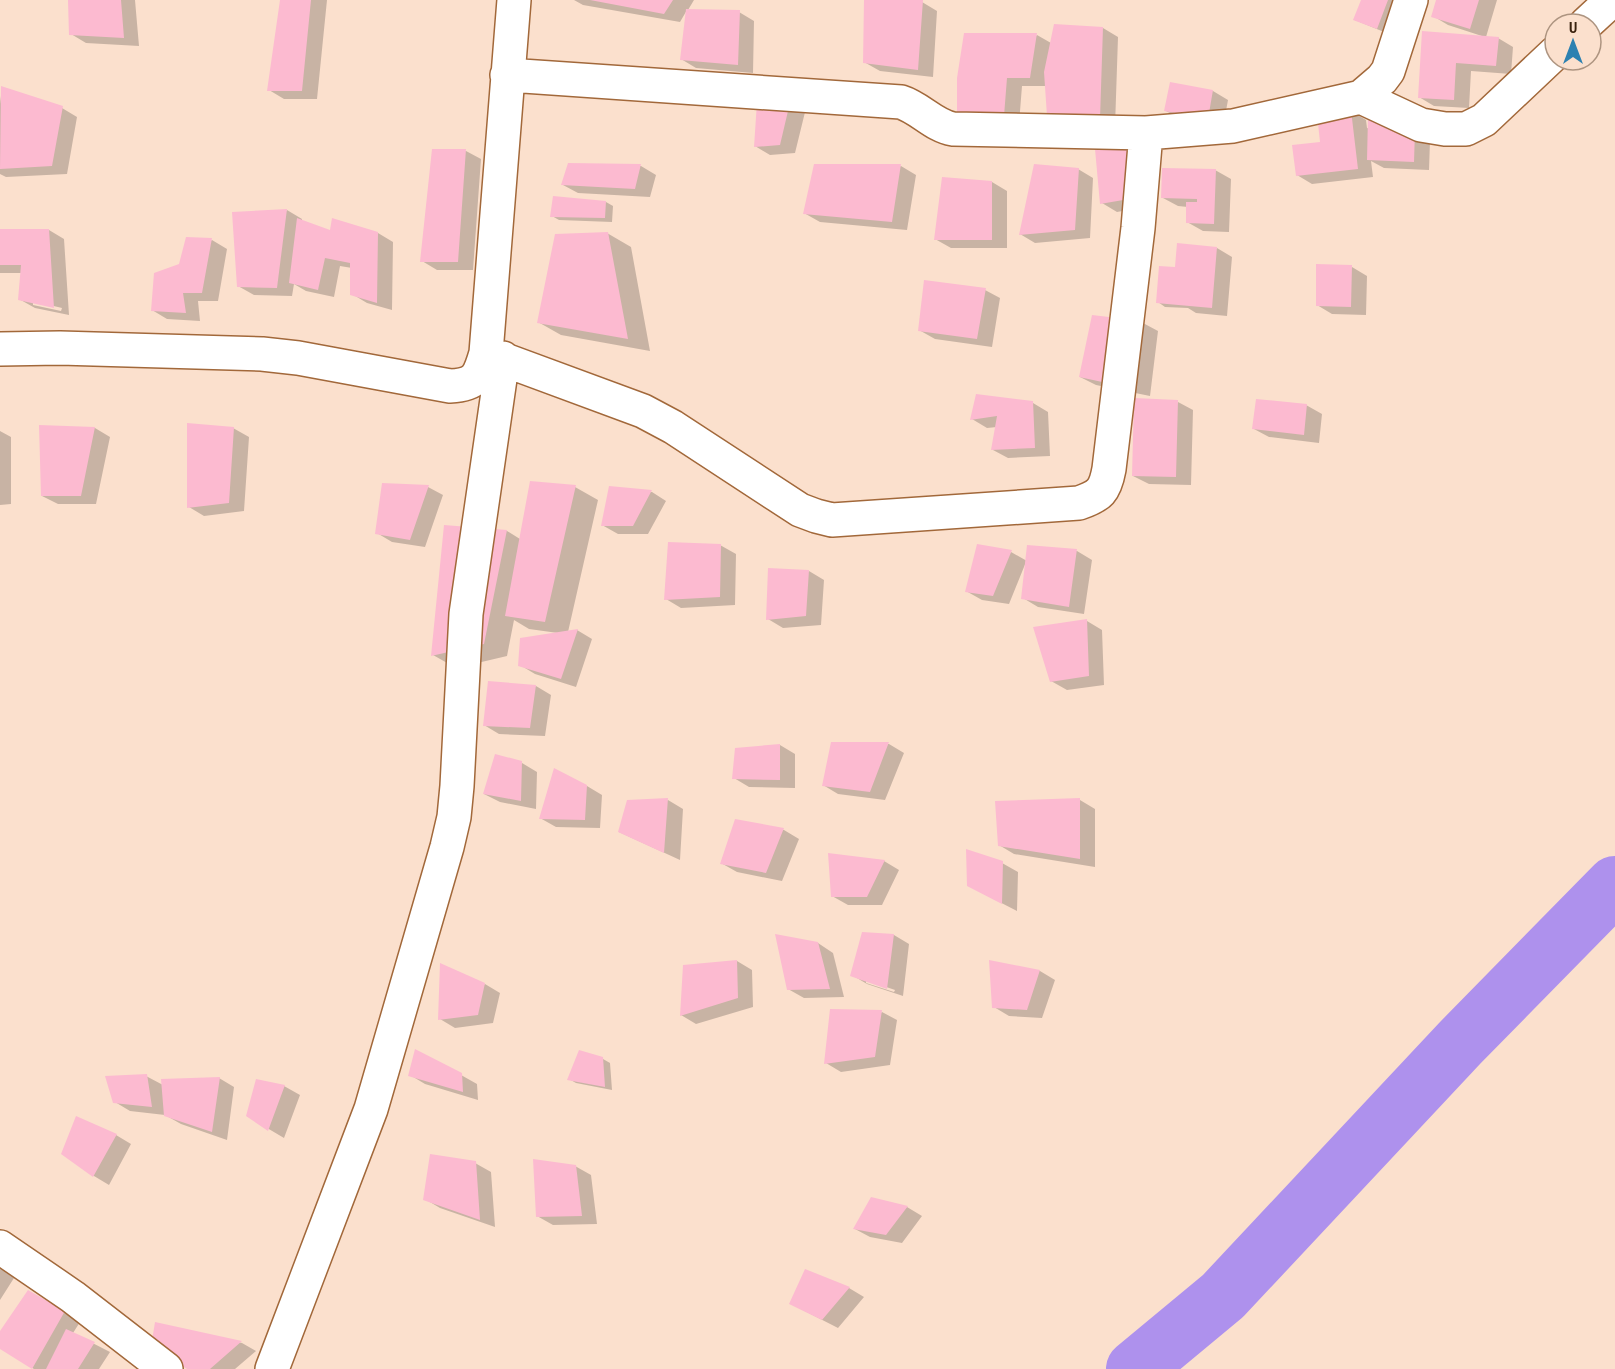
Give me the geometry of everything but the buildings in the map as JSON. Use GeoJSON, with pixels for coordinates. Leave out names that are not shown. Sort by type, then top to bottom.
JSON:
{"type":"FeatureCollection","features":[{"type":"Feature","properties":{"kind":"street"},"geometry":{"type":"LineString","coordinates":[[272,1369],[371,1109],[454,817],[466,614],[494,356],[507,75],[514,0]]}},
{"type":"Feature","properties":{"kind":"street"},"geometry":{"type":"LineString","coordinates":[[507,75],[901,102],[916,108],[943,126],[953,129],[1146,134],[1233,126],[1361,97],[1388,71],[1411,0]]}},
{"type":"Feature","properties":{"kind":"street"},"geometry":{"type":"LineString","coordinates":[[1599,12],[1612,0]]}},
{"type":"Feature","properties":{"kind":"street"},"geometry":{"type":"LineString","coordinates":[[1361,97],[1421,125],[1445,129],[1466,129],[1484,120],[1543,64]]}},
{"type":"Feature","properties":{"kind":"street"},"geometry":{"type":"LineString","coordinates":[[494,356],[643,411],[673,427],[800,510],[832,520],[1078,503],[1091,499],[1102,492],[1107,483],[1138,228],[1146,134]]}},
{"type":"Feature","properties":{"kind":"street"},"geometry":{"type":"LineString","coordinates":[[0,349],[60,348],[262,354],[298,358],[450,386],[464,385],[474,380],[494,356]]}},
{"type":"Feature","properties":{"kind":"street"},"geometry":{"type":"LineString","coordinates":[[0,1247],[73,1297],[166,1369]]}},
{"type":"Feature","properties":{"kind":"waterway"},"geometry":{"type":"LineString","coordinates":[[1135,1369],[1223,1296],[1460,1043],[1615,885]]}}]}
